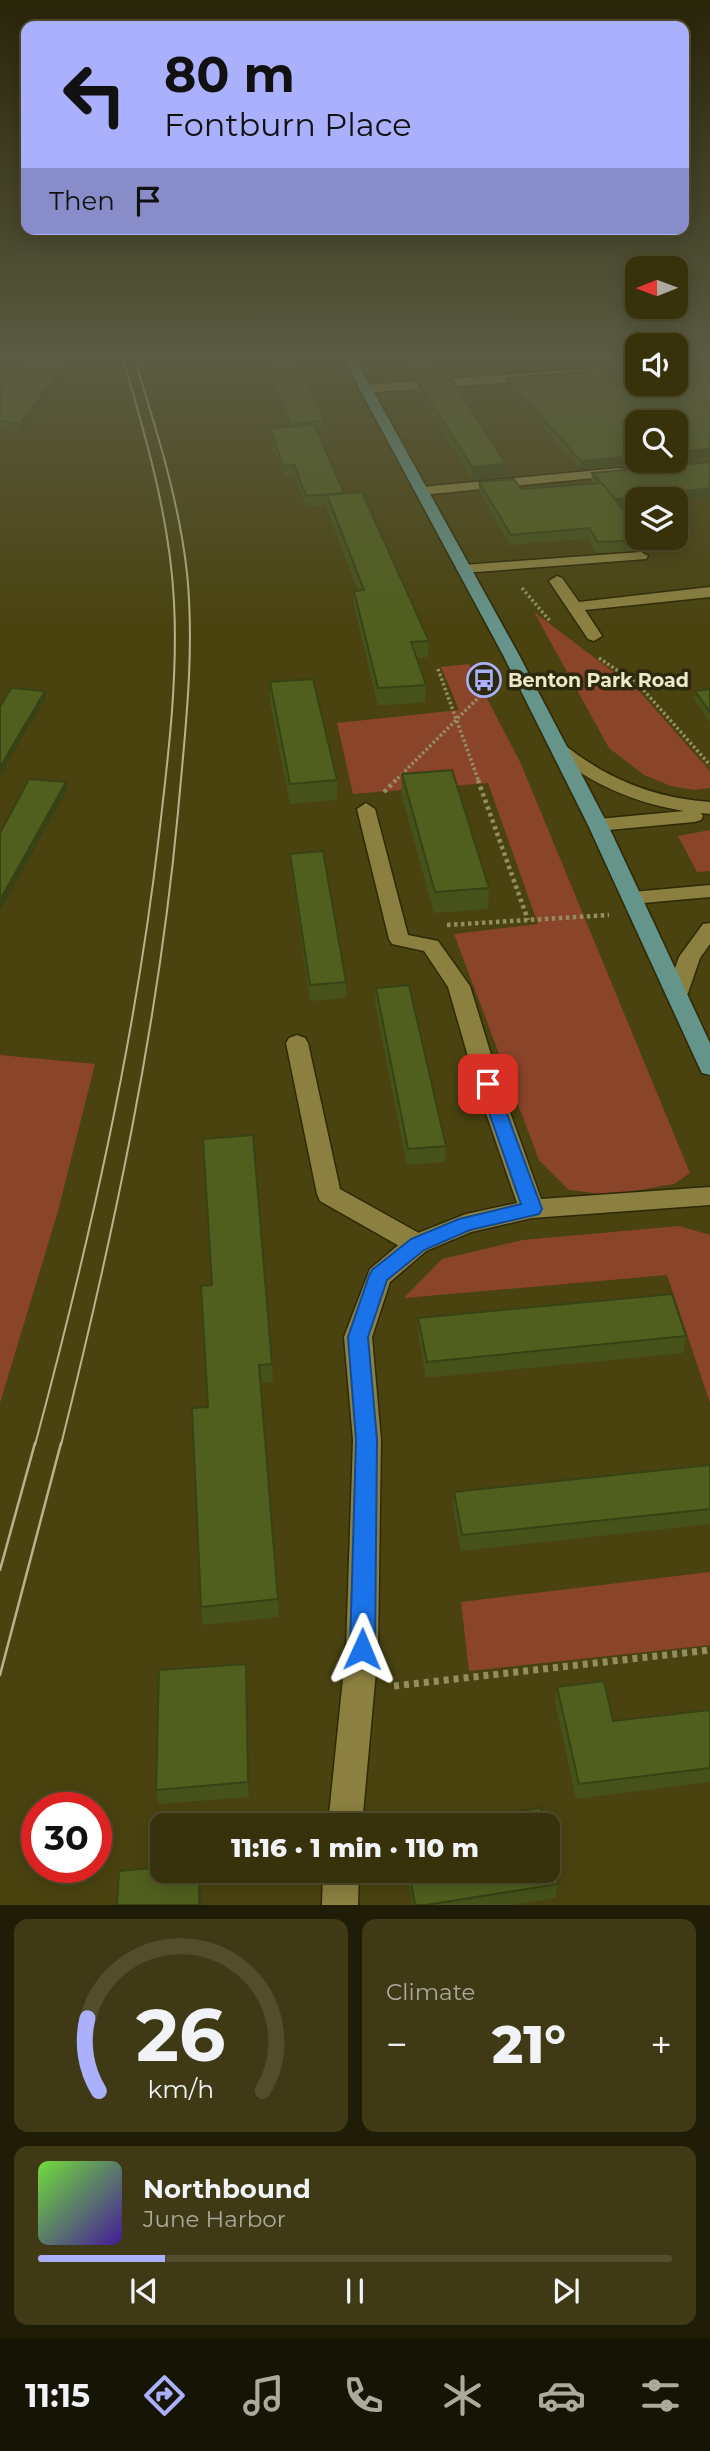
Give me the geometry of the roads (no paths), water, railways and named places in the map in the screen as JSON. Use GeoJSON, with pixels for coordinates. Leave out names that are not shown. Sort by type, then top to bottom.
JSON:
{"type":"FeatureCollection","features":[{"type":"Feature","properties":{"kind":"main road"},"geometry":{"type":"LineString","coordinates":[[398,447],[514,662],[598,825],[710,1067]]}},
{"type":"Feature","properties":{"kind":"street"},"geometry":{"type":"LineString","coordinates":[[422,491],[625,471]]}},
{"type":"Feature","properties":{"kind":"street"},"geometry":{"type":"LineString","coordinates":[[463,569],[642,556]]}},
{"type":"Feature","properties":{"kind":"street"},"geometry":{"type":"LineString","coordinates":[[557,581],[594,636]]}},
{"type":"Feature","properties":{"kind":"street"},"geometry":{"type":"LineString","coordinates":[[574,607],[710,592]]}},
{"type":"Feature","properties":{"kind":"street"},"geometry":{"type":"LineString","coordinates":[[560,750],[582,770],[629,791],[676,807],[710,808]]}},
{"type":"Feature","properties":{"kind":"street"},"geometry":{"type":"LineString","coordinates":[[366,809],[399,939],[431,946],[459,986],[488,1084],[532,1209]]}},
{"type":"Feature","properties":{"kind":"street"},"geometry":{"type":"LineString","coordinates":[[598,825],[710,814]]}},
{"type":"Feature","properties":{"kind":"street"},"geometry":{"type":"LineString","coordinates":[[635,906],[710,891]]}},
{"type":"Feature","properties":{"kind":"street"},"geometry":{"type":"LineString","coordinates":[[677,993],[690,957],[710,929]]}},
{"type":"Feature","properties":{"kind":"street"},"geometry":{"type":"LineString","coordinates":[[297,1043],[329,1194],[417,1244]]}},
{"type":"Feature","properties":{"kind":"street"},"geometry":{"type":"LineString","coordinates":[[346,1813],[362,1649],[366,1440],[358,1337],[379,1276],[417,1244],[466,1224],[532,1209],[710,1196]]}},
{"type":"Feature","properties":{"kind":"street"},"geometry":{"type":"LineString","coordinates":[[340,1905],[341,1883]]}},
{"type":"Feature","properties":{"kind":"tram line"},"geometry":{"type":"LineString","coordinates":[[35,1445],[74,1294],[108,1142],[137,989],[162,806],[175,660],[174,602],[168,540],[148,447]]}},
{"type":"Feature","properties":{"kind":"tram line"},"geometry":{"type":"LineString","coordinates":[[61,1445],[132,1131],[159,972],[178,812],[188,692],[189,603],[178,518],[161,447]]}},
{"type":"Feature","properties":{"kind":"tram line"},"geometry":{"type":"LineString","coordinates":[[0,1570],[35,1443]]}},
{"type":"Feature","properties":{"kind":"tram line"},"geometry":{"type":"LineString","coordinates":[[0,1675],[61,1443]]}},
{"type":"Feature","properties":{"kind":"place","name":"Benton Park Road"},"geometry":{"type":"Point","coordinates":[484,680]}}]}
